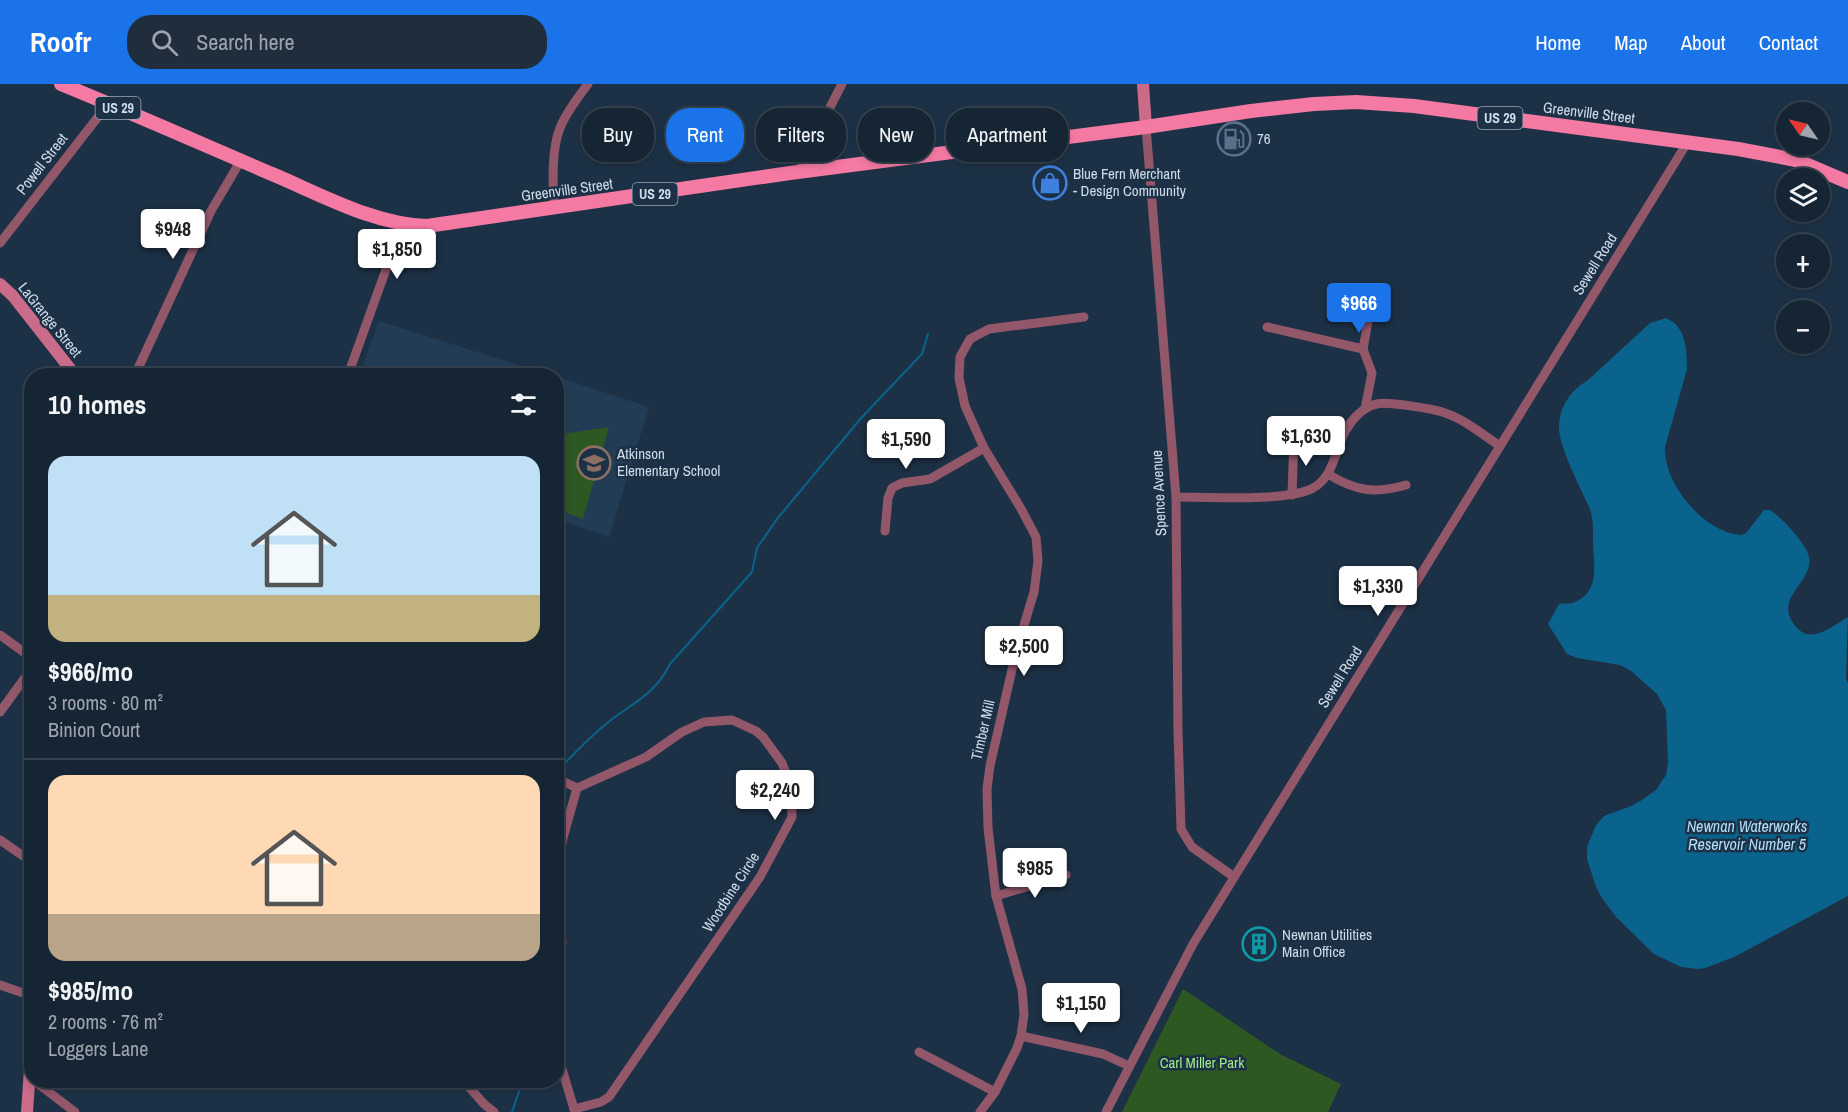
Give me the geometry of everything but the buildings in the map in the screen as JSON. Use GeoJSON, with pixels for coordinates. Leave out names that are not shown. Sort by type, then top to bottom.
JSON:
{"type":"FeatureCollection","features":[{"type":"Feature","properties":{"kind":"main road","name":"Greenville Street"},"geometry":{"type":"LineString","coordinates":[[61,84],[330,199],[402,225],[427,226],[554,209],[799,172],[1146,127],[1255,110],[1356,102],[1414,106],[1738,149],[1796,160],[1848,182]]}},
{"type":"Feature","properties":{"kind":"street"},"geometry":{"type":"LineString","coordinates":[[554,209],[554,172],[559,129],[588,84]]}},
{"type":"Feature","properties":{"kind":"street"},"geometry":{"type":"LineString","coordinates":[[799,172],[842,84]]}},
{"type":"Feature","properties":{"kind":"street","name":"Spence Avenue"},"geometry":{"type":"LineString","coordinates":[[1143,84],[1176,498],[1181,829],[1192,847],[1234,877]]}},
{"type":"Feature","properties":{"kind":"street","name":"Powell Street"},"geometry":{"type":"LineString","coordinates":[[0,243],[108,104]]}},
{"type":"Feature","properties":{"kind":"street","name":"Sewell Road"},"geometry":{"type":"LineString","coordinates":[[1106,1112],[1193,944],[1688,143]]}},
{"type":"Feature","properties":{"kind":"street"},"geometry":{"type":"LineString","coordinates":[[138,368],[211,211],[241,160]]}},
{"type":"Feature","properties":{"kind":"street"},"geometry":{"type":"LineString","coordinates":[[351,368],[402,225]]}},
{"type":"Feature","properties":{"kind":"street"},"geometry":{"type":"LineString","coordinates":[[0,226],[8,233]]}},
{"type":"Feature","properties":{"kind":"street","name":"LaGrange Street"},"geometry":{"type":"LineString","coordinates":[[0,284],[13,296],[70,368]]}},
{"type":"Feature","properties":{"kind":"street","name":"Timber Mill"},"geometry":{"type":"LineString","coordinates":[[980,1112],[995,1092],[1022,1036],[1024,1014],[1022,989],[996,896],[988,828],[987,789],[990,766],[1016,652],[1034,592],[1038,561],[1036,537],[984,448],[965,406],[959,378],[960,357],[970,339],[989,329],[1084,317]]}},
{"type":"Feature","properties":{"kind":"street"},"geometry":{"type":"LineString","coordinates":[[1365,409],[1372,373],[1363,348],[1368,321]]}},
{"type":"Feature","properties":{"kind":"street"},"geometry":{"type":"LineString","coordinates":[[1267,327],[1363,348]]}},
{"type":"Feature","properties":{"kind":"street"},"geometry":{"type":"LineString","coordinates":[[1176,498],[1292,495],[1311,489],[1328,474],[1345,431],[1353,420],[1365,409],[1378,403],[1445,412],[1500,446]]}},
{"type":"Feature","properties":{"kind":"street"},"geometry":{"type":"LineString","coordinates":[[1292,495],[1294,437]]}},
{"type":"Feature","properties":{"kind":"street"},"geometry":{"type":"LineString","coordinates":[[885,531],[888,498],[892,488],[902,483],[930,479],[984,448]]}},
{"type":"Feature","properties":{"kind":"street"},"geometry":{"type":"LineString","coordinates":[[1328,474],[1346,485],[1363,490],[1391,490],[1406,485]]}},
{"type":"Feature","properties":{"kind":"street"},"geometry":{"type":"LineString","coordinates":[[0,635],[24,652]]}},
{"type":"Feature","properties":{"kind":"street"},"geometry":{"type":"LineString","coordinates":[[0,712],[24,679]]}},
{"type":"Feature","properties":{"kind":"street","name":"Woodbine Circle"},"geometry":{"type":"LineString","coordinates":[[564,1078],[573,1110],[601,1102],[611,1094],[760,878],[792,817],[791,787],[782,763],[763,737],[756,731],[732,720],[704,722],[682,732],[646,757],[577,788]]}},
{"type":"Feature","properties":{"kind":"street"},"geometry":{"type":"LineString","coordinates":[[564,782],[577,788],[564,831]]}},
{"type":"Feature","properties":{"kind":"street"},"geometry":{"type":"LineString","coordinates":[[0,840],[24,856]]}},
{"type":"Feature","properties":{"kind":"street"},"geometry":{"type":"LineString","coordinates":[[996,896],[1066,876]]}},
{"type":"Feature","properties":{"kind":"street"},"geometry":{"type":"LineString","coordinates":[[0,985],[24,993]]}},
{"type":"Feature","properties":{"kind":"street"},"geometry":{"type":"LineString","coordinates":[[1022,1036],[1096,1052],[1129,1066]]}},
{"type":"Feature","properties":{"kind":"street"},"geometry":{"type":"LineString","coordinates":[[919,1052],[995,1092]]}},
{"type":"Feature","properties":{"kind":"street"},"geometry":{"type":"LineString","coordinates":[[27,1112],[30,1088]]}},
{"type":"Feature","properties":{"kind":"street"},"geometry":{"type":"LineString","coordinates":[[43,1088],[75,1112]]}},
{"type":"Feature","properties":{"kind":"street"},"geometry":{"type":"LineString","coordinates":[[470,1088],[494,1112]]}},
{"type":"Feature","properties":{"kind":"shaded area"},"geometry":{"type":"Polygon","coordinates":[[[379,321],[527,368],[362,368],[379,321]]]}},
{"type":"Feature","properties":{"kind":"shaded area","name":"Atkinson Elementary School"},"geometry":{"type":"Polygon","coordinates":[[[564,379],[649,407],[609,537],[564,521],[564,379]]]}},
{"type":"Feature","properties":{"kind":"green space"},"geometry":{"type":"Polygon","coordinates":[[[609,427],[583,519],[564,512],[564,434],[609,427]]]}},
{"type":"Feature","properties":{"kind":"green space","name":"Carl Miller Park"},"geometry":{"type":"Polygon","coordinates":[[[1183,989],[1280,1054],[1341,1084],[1328,1112],[1122,1112],[1183,989]]]}},
{"type":"Feature","properties":{"kind":"water","name":"Newnan Waterworks Reservoir Number 5"},"geometry":{"type":"Polygon","coordinates":[[[1666,318],[1678,327],[1684,339],[1687,354],[1687,369],[1665,447],[1666,461],[1678,490],[1700,516],[1727,532],[1741,535],[1746,533],[1764,510],[1770,510],[1792,531],[1809,557],[1809,567],[1794,592],[1788,608],[1790,618],[1798,629],[1804,633],[1817,634],[1848,617],[1846,678],[1848,683],[1848,896],[1734,957],[1699,969],[1681,967],[1654,954],[1616,917],[1596,887],[1587,859],[1587,847],[1596,825],[1604,816],[1642,800],[1656,790],[1666,775],[1668,763],[1666,710],[1657,694],[1631,671],[1620,665],[1577,658],[1567,654],[1548,624],[1559,604],[1573,603],[1582,598],[1588,592],[1594,578],[1592,516],[1560,434],[1560,419],[1567,399],[1650,323],[1666,318]]]}},
{"type":"Feature","properties":{"kind":"waterway"},"geometry":{"type":"LineString","coordinates":[[564,764],[599,730],[657,684],[670,664],[752,572],[757,548],[777,519],[862,417],[922,354],[928,334]]}},
{"type":"Feature","properties":{"kind":"waterway"},"geometry":{"type":"LineString","coordinates":[[512,1112],[520,1088]]}},
{"type":"Feature","properties":{"kind":"place","name":"76"},"geometry":{"type":"Point","coordinates":[1234,139]}},
{"type":"Feature","properties":{"kind":"place","name":"Blue Fern Merchant - Design Community"},"geometry":{"type":"Point","coordinates":[1050,183]}},
{"type":"Feature","properties":{"kind":"place","name":"Atkinson Elementary School"},"geometry":{"type":"Point","coordinates":[594,463]}},
{"type":"Feature","properties":{"kind":"place","name":"Newnan Utilities Main Office"},"geometry":{"type":"Point","coordinates":[1259,944]}}]}
